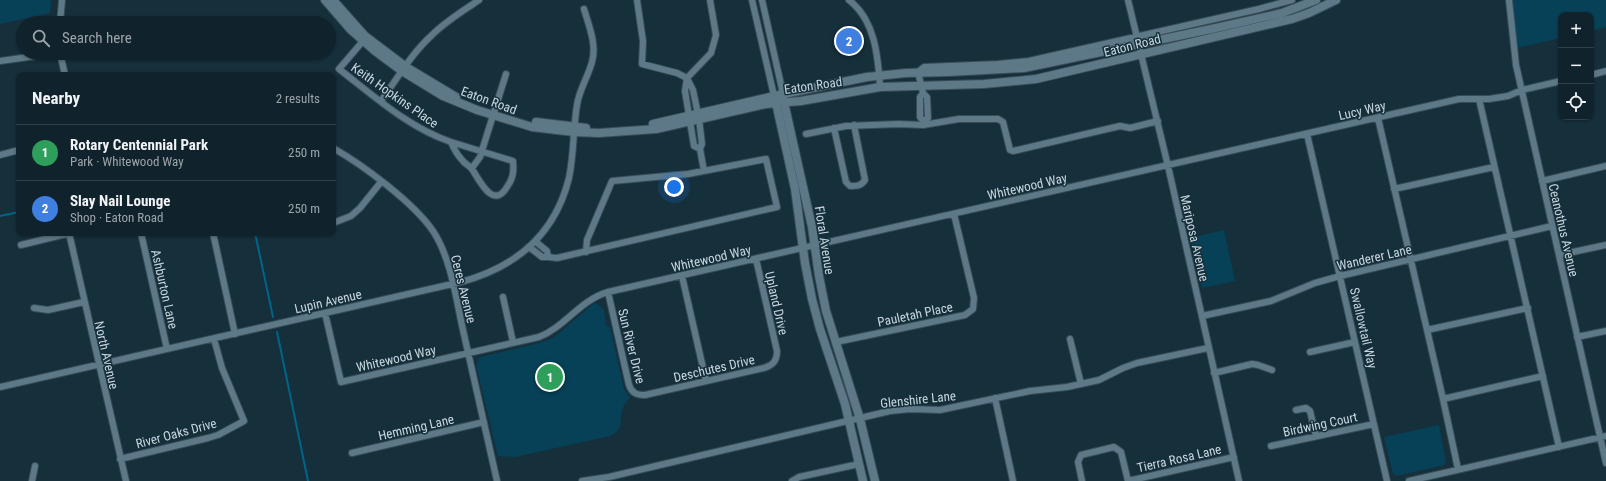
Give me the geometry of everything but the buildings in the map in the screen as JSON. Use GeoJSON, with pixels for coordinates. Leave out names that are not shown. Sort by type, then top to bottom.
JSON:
{"type":"FeatureCollection","features":[{"type":"Feature","properties":{"kind":"street"},"geometry":{"type":"LineString","coordinates":[[61,16],[62,0]]}},
{"type":"Feature","properties":{"kind":"street","name":"Eaton Road"},"geometry":{"type":"LineString","coordinates":[[325,0],[350,29],[363,41],[443,96],[532,127],[574,129],[599,133],[637,131],[879,75],[1024,68],[1292,0]]}},
{"type":"Feature","properties":{"kind":"street"},"geometry":{"type":"LineString","coordinates":[[333,0],[365,36],[404,69]]}},
{"type":"Feature","properties":{"kind":"street"},"geometry":{"type":"LineString","coordinates":[[381,101],[415,53],[431,35],[479,0]]}},
{"type":"Feature","properties":{"kind":"street"},"geometry":{"type":"LineString","coordinates":[[636,0],[643,41],[642,64],[677,72],[687,78],[693,90],[699,116],[702,144],[700,149],[704,171]]}},
{"type":"Feature","properties":{"kind":"street"},"geometry":{"type":"LineString","coordinates":[[700,149],[694,146],[685,91],[687,78],[711,53],[716,35],[710,0]]}},
{"type":"Feature","properties":{"kind":"street","name":"Floral Avenue"},"geometry":{"type":"LineString","coordinates":[[752,0],[801,173],[815,245],[822,294],[860,419],[875,481]]}},
{"type":"Feature","properties":{"kind":"street","name":"Floral Avenue"},"geometry":{"type":"LineString","coordinates":[[762,0],[795,189],[803,248],[816,314],[850,422],[864,481]]}},
{"type":"Feature","properties":{"kind":"street"},"geometry":{"type":"LineString","coordinates":[[849,0],[860,10],[868,22],[875,44],[880,87]]}},
{"type":"Feature","properties":{"kind":"street","name":"Mariposa Avenue"},"geometry":{"type":"LineString","coordinates":[[1128,0],[1158,121],[1239,481]]}},
{"type":"Feature","properties":{"kind":"street","name":"Eaton Road"},"geometry":{"type":"LineString","coordinates":[[1138,40],[1282,13],[1316,0]]}},
{"type":"Feature","properties":{"kind":"street","name":"Eaton Road"},"geometry":{"type":"LineString","coordinates":[[779,98],[801,101],[880,87],[922,89],[1036,79],[1292,19],[1310,13],[1336,0]]}},
{"type":"Feature","properties":{"kind":"street","name":"Ceanothus Avenue"},"geometry":{"type":"LineString","coordinates":[[1509,0],[1514,53],[1577,337],[1603,437],[1606,463]]}},
{"type":"Feature","properties":{"kind":"street","name":"Lupin Avenue"},"geometry":{"type":"LineString","coordinates":[[0,386],[167,350],[452,284],[480,277],[512,261],[535,241],[553,218],[563,197],[572,160],[577,102],[592,62],[594,52],[593,42],[584,9]]}},
{"type":"Feature","properties":{"kind":"street","name":"Keith Hopkins Place"},"geometry":{"type":"LineString","coordinates":[[363,41],[339,69],[381,101],[434,136],[513,161],[514,172],[511,181],[503,194],[498,196],[492,195],[475,176],[472,168],[462,160],[452,142]]}},
{"type":"Feature","properties":{"kind":"street"},"geometry":{"type":"LineString","coordinates":[[0,61],[16,59]]}},
{"type":"Feature","properties":{"kind":"street"},"geometry":{"type":"LineString","coordinates":[[62,60],[64,72]]}},
{"type":"Feature","properties":{"kind":"street"},"geometry":{"type":"LineString","coordinates":[[1594,73],[1606,71]]}},
{"type":"Feature","properties":{"kind":"street"},"geometry":{"type":"LineString","coordinates":[[918,72],[922,89],[920,97],[920,117],[923,123]]}},
{"type":"Feature","properties":{"kind":"street"},"geometry":{"type":"LineString","coordinates":[[472,168],[477,162],[482,151],[495,114],[506,74]]}},
{"type":"Feature","properties":{"kind":"street","name":"Lucy Way"},"geometry":{"type":"LineString","coordinates":[[1168,166],[1459,99],[1489,99],[1508,96],[1522,90],[1558,82]]}},
{"type":"Feature","properties":{"kind":"street"},"geometry":{"type":"LineString","coordinates":[[1479,99],[1559,447]]}},
{"type":"Feature","properties":{"kind":"street"},"geometry":{"type":"LineString","coordinates":[[1378,118],[1458,469]]}},
{"type":"Feature","properties":{"kind":"street"},"geometry":{"type":"LineString","coordinates":[[806,134],[834,128],[854,126],[923,123],[959,119],[998,119],[1003,122],[1010,150],[1013,151],[1120,126],[1130,128],[1158,121]]}},
{"type":"Feature","properties":{"kind":"street"},"geometry":{"type":"LineString","coordinates":[[834,128],[846,182],[850,186],[857,186],[862,184],[865,180],[854,126]]}},
{"type":"Feature","properties":{"kind":"street","name":"Swallowtail Way"},"geometry":{"type":"LineString","coordinates":[[1307,134],[1388,481]]}},
{"type":"Feature","properties":{"kind":"street","name":"Ceres Avenue"},"geometry":{"type":"LineString","coordinates":[[336,150],[381,182],[416,211],[433,231],[445,256],[497,481]]}},
{"type":"Feature","properties":{"kind":"street"},"geometry":{"type":"LineString","coordinates":[[0,155],[16,151]]}},
{"type":"Feature","properties":{"kind":"street"},"geometry":{"type":"LineString","coordinates":[[529,247],[542,257],[557,258],[586,252],[777,207],[766,159],[688,174],[612,182],[588,240],[586,252]]}},
{"type":"Feature","properties":{"kind":"street","name":"Whitewood Way"},"geometry":{"type":"LineString","coordinates":[[325,313],[340,382],[548,334],[594,297],[608,292],[1168,166]]}},
{"type":"Feature","properties":{"kind":"street"},"geometry":{"type":"LineString","coordinates":[[1542,181],[1606,166]]}},
{"type":"Feature","properties":{"kind":"street"},"geometry":{"type":"LineString","coordinates":[[1394,189],[1494,167]]}},
{"type":"Feature","properties":{"kind":"street"},"geometry":{"type":"LineString","coordinates":[[336,222],[351,216],[360,208],[381,182]]}},
{"type":"Feature","properties":{"kind":"street","name":"Pauletah Place"},"geometry":{"type":"LineString","coordinates":[[836,342],[965,315],[973,308],[974,298],[954,214]]}},
{"type":"Feature","properties":{"kind":"street","name":"Wanderer Lane"},"geometry":{"type":"LineString","coordinates":[[1202,316],[1271,300],[1315,283],[1340,276],[1552,226]]}},
{"type":"Feature","properties":{"kind":"street"},"geometry":{"type":"LineString","coordinates":[[20,245],[57,236]]}},
{"type":"Feature","properties":{"kind":"street","name":"North Avenue"},"geometry":{"type":"LineString","coordinates":[[70,236],[98,365],[126,481]]}},
{"type":"Feature","properties":{"kind":"street","name":"Ashburton Lane"},"geometry":{"type":"LineString","coordinates":[[142,236],[167,350]]}},
{"type":"Feature","properties":{"kind":"street"},"geometry":{"type":"LineString","coordinates":[[213,236],[235,334]]}},
{"type":"Feature","properties":{"kind":"street"},"geometry":{"type":"LineString","coordinates":[[535,241],[547,251],[548,258]]}},
{"type":"Feature","properties":{"kind":"street"},"geometry":{"type":"LineString","coordinates":[[1559,255],[1606,244]]}},
{"type":"Feature","properties":{"kind":"street","name":"Upland Drive"},"geometry":{"type":"LineString","coordinates":[[756,259],[777,351]]}},
{"type":"Feature","properties":{"kind":"street"},"geometry":{"type":"LineString","coordinates":[[682,276],[706,381]]}},
{"type":"Feature","properties":{"kind":"street","name":"Sun River Drive"},"geometry":{"type":"LineString","coordinates":[[608,292],[629,385],[635,394],[646,395]]}},
{"type":"Feature","properties":{"kind":"street"},"geometry":{"type":"LineString","coordinates":[[503,297],[513,342]]}},
{"type":"Feature","properties":{"kind":"street"},"geometry":{"type":"LineString","coordinates":[[34,308],[48,310],[84,302]]}},
{"type":"Feature","properties":{"kind":"street"},"geometry":{"type":"LineString","coordinates":[[1426,330],[1528,308]]}},
{"type":"Feature","properties":{"kind":"street"},"geometry":{"type":"LineString","coordinates":[[1577,337],[1606,330]]}},
{"type":"Feature","properties":{"kind":"street","name":"River Oaks Drive"},"geometry":{"type":"LineString","coordinates":[[120,459],[218,435],[244,421],[222,368],[214,339]]}},
{"type":"Feature","properties":{"kind":"street"},"geometry":{"type":"LineString","coordinates":[[1070,339],[1081,384]]}},
{"type":"Feature","properties":{"kind":"street"},"geometry":{"type":"LineString","coordinates":[[1310,352],[1356,342]]}},
{"type":"Feature","properties":{"kind":"street","name":"Glenshire Lane"},"geometry":{"type":"LineString","coordinates":[[582,481],[609,477],[850,422],[900,409],[940,410],[1030,390],[1067,387],[1099,380],[1137,362],[1208,348]]}},
{"type":"Feature","properties":{"kind":"street","name":"Deschutes Drive"},"geometry":{"type":"LineString","coordinates":[[646,395],[770,366],[775,362],[777,351]]}},
{"type":"Feature","properties":{"kind":"street"},"geometry":{"type":"LineString","coordinates":[[1214,373],[1252,364],[1272,370]]}},
{"type":"Feature","properties":{"kind":"street"},"geometry":{"type":"LineString","coordinates":[[1443,398],[1543,376]]}},
{"type":"Feature","properties":{"kind":"street"},"geometry":{"type":"LineString","coordinates":[[995,398],[1013,481]]}},
{"type":"Feature","properties":{"kind":"street"},"geometry":{"type":"LineString","coordinates":[[1296,410],[1306,408],[1310,411],[1316,436]]}},
{"type":"Feature","properties":{"kind":"street","name":"Hemming Lane"},"geometry":{"type":"LineString","coordinates":[[352,453],[484,422]]}},
{"type":"Feature","properties":{"kind":"street","name":"Birdwing Court"},"geometry":{"type":"LineString","coordinates":[[1271,446],[1374,424]]}},
{"type":"Feature","properties":{"kind":"street"},"geometry":{"type":"LineString","coordinates":[[1409,481],[1603,437]]}},
{"type":"Feature","properties":{"kind":"street","name":"Tierra Rosa Lane"},"geometry":{"type":"LineString","coordinates":[[1082,481],[1078,462],[1081,455],[1114,447],[1121,452],[1128,481],[1234,457]]}},
{"type":"Feature","properties":{"kind":"street"},"geometry":{"type":"LineString","coordinates":[[792,481],[799,477],[860,464]]}},
{"type":"Feature","properties":{"kind":"street"},"geometry":{"type":"LineString","coordinates":[[32,481],[35,466]]}},
{"type":"Feature","properties":{"kind":"shaded area"},"geometry":{"type":"Polygon","coordinates":[[[0,0],[51,0],[50,13],[36,16],[16,16],[16,20],[0,24],[0,0]]]}},
{"type":"Feature","properties":{"kind":"shaded area"},"geometry":{"type":"Polygon","coordinates":[[[1511,0],[1606,0],[1606,27],[1594,30],[1594,12],[1558,12],[1558,39],[1516,48],[1511,0]]]}},
{"type":"Feature","properties":{"kind":"shaded area"},"geometry":{"type":"Polygon","coordinates":[[[1224,230],[1235,281],[1202,288],[1190,238],[1224,230]]]}},
{"type":"Feature","properties":{"kind":"shaded area"},"geometry":{"type":"Polygon","coordinates":[[[596,303],[604,310],[606,326],[610,327],[624,389],[630,397],[622,413],[620,427],[610,436],[515,457],[498,456],[476,365],[480,357],[539,343],[553,338],[596,303]]]}},
{"type":"Feature","properties":{"kind":"shaded area"},"geometry":{"type":"Polygon","coordinates":[[[1439,425],[1446,463],[1444,465],[1397,476],[1393,474],[1384,437],[1439,425]]]}},
{"type":"Feature","properties":{"kind":"waterway"},"geometry":{"type":"LineString","coordinates":[[0,216],[16,213]]}},
{"type":"Feature","properties":{"kind":"waterway"},"geometry":{"type":"LineString","coordinates":[[256,236],[273,317]]}},
{"type":"Feature","properties":{"kind":"waterway"},"geometry":{"type":"LineString","coordinates":[[277,332],[308,481]]}},
{"type":"Feature","properties":{"kind":"place","name":"Slay Nail Lounge"},"geometry":{"type":"Point","coordinates":[849,41]}},
{"type":"Feature","properties":{"kind":"place","name":"Rotary Centennial Park"},"geometry":{"type":"Point","coordinates":[550,377]}}]}
